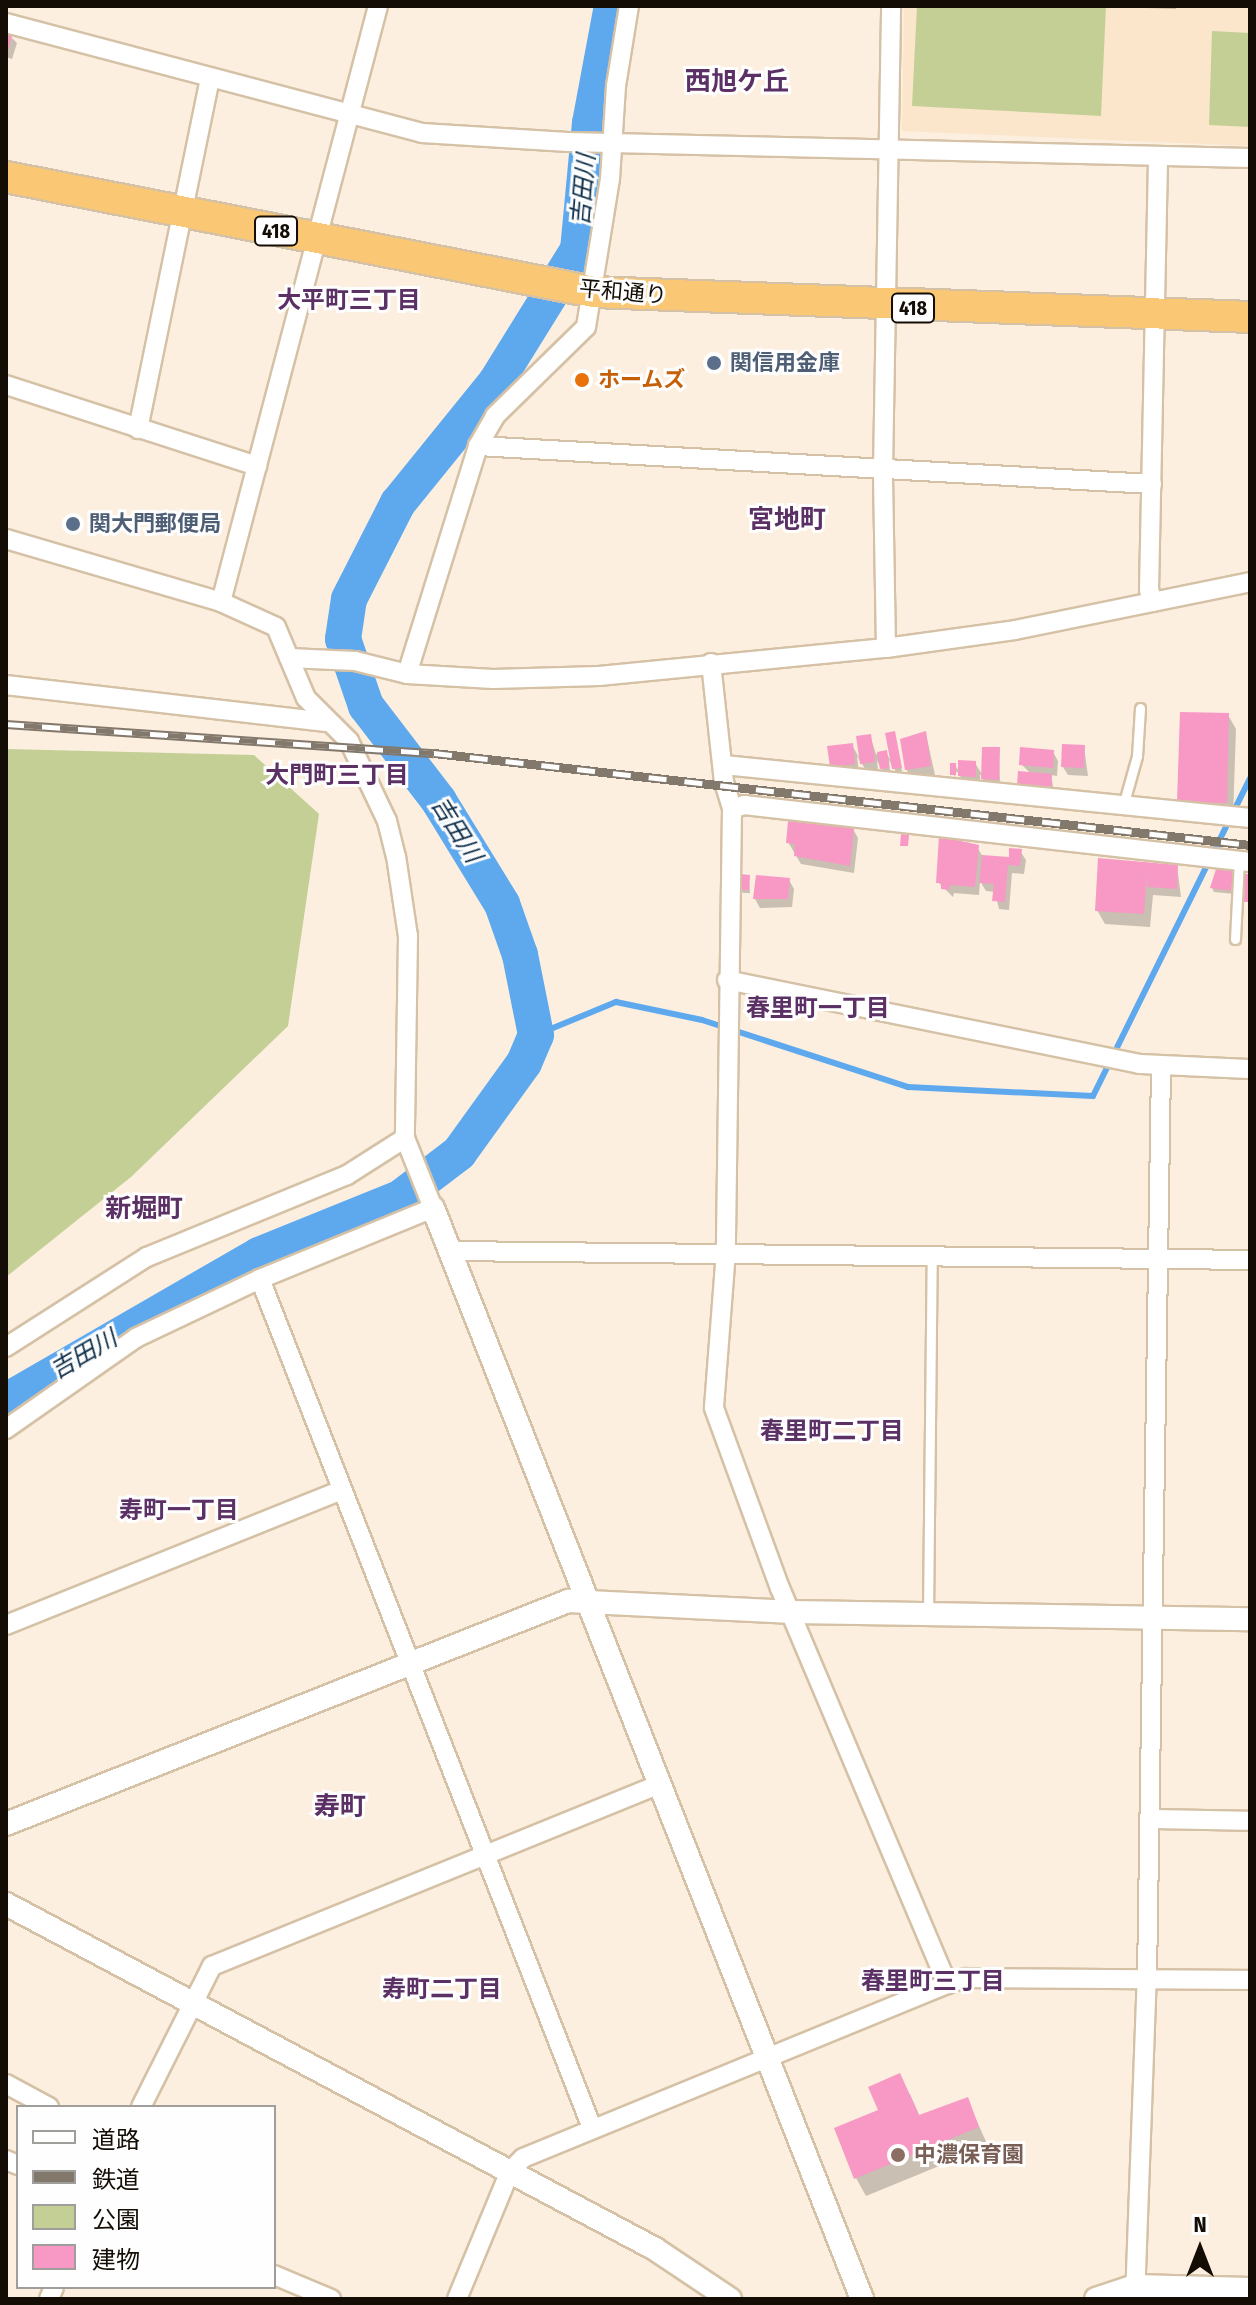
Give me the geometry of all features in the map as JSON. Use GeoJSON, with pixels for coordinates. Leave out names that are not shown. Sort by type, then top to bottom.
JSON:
{"type":"FeatureCollection","features":[{"type":"Feature","properties":{"kind":"highway","name":"平和通り"},"geometry":{"type":"LineString","coordinates":[[6,177],[586,291],[884,307],[1250,317]]}},
{"type":"Feature","properties":{"kind":"street"},"geometry":{"type":"LineString","coordinates":[[221,602],[313,238],[378,6]]}},
{"type":"Feature","properties":{"kind":"street"},"geometry":{"type":"LineString","coordinates":[[407,674],[478,446],[495,416],[586,327],[586,291],[629,6]]}},
{"type":"Feature","properties":{"kind":"street"},"geometry":{"type":"LineString","coordinates":[[886,648],[884,307],[891,6]]}},
{"type":"Feature","properties":{"kind":"street"},"geometry":{"type":"LineString","coordinates":[[6,23],[210,78],[351,111],[422,133],[568,142],[1250,158]]}},
{"type":"Feature","properties":{"kind":"street"},"geometry":{"type":"LineString","coordinates":[[138,429],[185,213],[210,78]]}},
{"type":"Feature","properties":{"kind":"street"},"geometry":{"type":"LineString","coordinates":[[1153,602],[1158,156]]}},
{"type":"Feature","properties":{"kind":"street"},"geometry":{"type":"LineString","coordinates":[[6,385],[257,466]]}},
{"type":"Feature","properties":{"kind":"street"},"geometry":{"type":"LineString","coordinates":[[478,446],[1152,484]]}},
{"type":"Feature","properties":{"kind":"street"},"geometry":{"type":"LineString","coordinates":[[6,539],[221,602],[276,627],[296,657],[306,698],[352,746],[387,821],[396,856],[408,936],[408,1143],[862,2299]]}},
{"type":"Feature","properties":{"kind":"street"},"geometry":{"type":"LineString","coordinates":[[296,657],[355,661],[407,674],[584,676],[886,648],[1250,582]]}},
{"type":"Feature","properties":{"kind":"street"},"geometry":{"type":"LineString","coordinates":[[711,663],[732,809],[727,980],[726,1251],[714,1408],[793,1612],[947,1984]]}},
{"type":"Feature","properties":{"kind":"street"},"geometry":{"type":"LineString","coordinates":[[6,685],[40,693],[326,722]]}},
{"type":"Feature","properties":{"kind":"street"},"geometry":{"type":"LineString","coordinates":[[724,765],[1250,818]]}},
{"type":"Feature","properties":{"kind":"street"},"geometry":{"type":"LineString","coordinates":[[732,809],[744,805],[1236,861]]}},
{"type":"Feature","properties":{"kind":"street"},"geometry":{"type":"LineString","coordinates":[[727,980],[1161,1068],[1250,1069]]}},
{"type":"Feature","properties":{"kind":"street"},"geometry":{"type":"LineString","coordinates":[[1135,2293],[1147,1978],[1161,1068]]}},
{"type":"Feature","properties":{"kind":"street"},"geometry":{"type":"LineString","coordinates":[[6,1347],[147,1257],[347,1175],[408,1143]]}},
{"type":"Feature","properties":{"kind":"street"},"geometry":{"type":"LineString","coordinates":[[6,1429],[136,1338],[430,1199]]}},
{"type":"Feature","properties":{"kind":"street"},"geometry":{"type":"LineString","coordinates":[[450,1251],[726,1251],[1250,1260]]}},
{"type":"Feature","properties":{"kind":"street"},"geometry":{"type":"LineString","coordinates":[[260,1279],[592,2128]]}},
{"type":"Feature","properties":{"kind":"street"},"geometry":{"type":"LineString","coordinates":[[6,1625],[342,1490]]}},
{"type":"Feature","properties":{"kind":"street"},"geometry":{"type":"LineString","coordinates":[[6,1824],[568,1601],[793,1612],[1250,1619]]}},
{"type":"Feature","properties":{"kind":"street"},"geometry":{"type":"LineString","coordinates":[[142,2105],[212,1966],[486,1858],[660,1784]]}},
{"type":"Feature","properties":{"kind":"street"},"geometry":{"type":"LineString","coordinates":[[1150,1819],[1250,1821]]}},
{"type":"Feature","properties":{"kind":"street"},"geometry":{"type":"LineString","coordinates":[[6,1904],[655,2249],[730,2299]]}},
{"type":"Feature","properties":{"kind":"street"},"geometry":{"type":"LineString","coordinates":[[457,2299],[510,2171],[523,2158],[947,1984],[966,1978],[1250,1980]]}},
{"type":"Feature","properties":{"kind":"street"},"geometry":{"type":"LineString","coordinates":[[6,2084],[45,2105]]}},
{"type":"Feature","properties":{"kind":"street"},"geometry":{"type":"LineString","coordinates":[[276,2276],[331,2299]]}},
{"type":"Feature","properties":{"kind":"street"},"geometry":{"type":"LineString","coordinates":[[1096,2299],[1135,2293],[1250,2289]]}},
{"type":"Feature","properties":{"kind":"lane"},"geometry":{"type":"LineString","coordinates":[[1123,806],[1137,756],[1140,708]]}},
{"type":"Feature","properties":{"kind":"lane"},"geometry":{"type":"LineString","coordinates":[[1235,939],[1236,861]]}},
{"type":"Feature","properties":{"kind":"lane"},"geometry":{"type":"LineString","coordinates":[[928,1614],[932,1255]]}},
{"type":"Feature","properties":{"kind":"shaded area"},"geometry":{"type":"Polygon","coordinates":[[[904,6],[1250,6],[1250,146],[902,131],[904,6]]]}},
{"type":"Feature","properties":{"kind":"green space"},"geometry":{"type":"Polygon","coordinates":[[[917,6],[1106,6],[1101,116],[912,106],[917,6]]]}},
{"type":"Feature","properties":{"kind":"green space"},"geometry":{"type":"Polygon","coordinates":[[[1212,31],[1250,33],[1250,127],[1209,125],[1212,31]]]}},
{"type":"Feature","properties":{"kind":"green space"},"geometry":{"type":"Polygon","coordinates":[[[6,749],[254,755],[319,814],[288,1026],[131,1177],[6,1277],[6,749]]]}},
{"type":"Feature","properties":{"kind":"building"},"geometry":{"type":"Polygon","coordinates":[[[6,30],[13,32],[7,55],[6,55],[6,30]]]}},
{"type":"Feature","properties":{"kind":"building"},"geometry":{"type":"Polygon","coordinates":[[[1180,712],[1229,713],[1227,803],[1177,802],[1180,712]]]}},
{"type":"Feature","properties":{"kind":"building"},"geometry":{"type":"Polygon","coordinates":[[[895,731],[902,768],[892,769],[885,733],[895,731]]]}},
{"type":"Feature","properties":{"kind":"building"},"geometry":{"type":"Polygon","coordinates":[[[926,731],[931,766],[905,770],[900,739],[926,731]]]}},
{"type":"Feature","properties":{"kind":"building"},"geometry":{"type":"Polygon","coordinates":[[[871,734],[875,762],[860,764],[856,736],[871,734]]]}},
{"type":"Feature","properties":{"kind":"building"},"geometry":{"type":"Polygon","coordinates":[[[853,743],[855,764],[830,767],[827,746],[853,743]]]}},
{"type":"Feature","properties":{"kind":"building"},"geometry":{"type":"Polygon","coordinates":[[[1062,744],[1085,745],[1084,768],[1061,767],[1062,744]]]}},
{"type":"Feature","properties":{"kind":"building"},"geometry":{"type":"Polygon","coordinates":[[[982,747],[1000,747],[999,780],[981,779],[982,747]]]}},
{"type":"Feature","properties":{"kind":"building"},"geometry":{"type":"Polygon","coordinates":[[[1020,747],[1054,750],[1053,768],[1019,765],[1020,747]]]}},
{"type":"Feature","properties":{"kind":"building"},"geometry":{"type":"Polygon","coordinates":[[[887,750],[889,768],[880,769],[877,752],[887,750]]]}},
{"type":"Feature","properties":{"kind":"building"},"geometry":{"type":"Polygon","coordinates":[[[958,760],[976,761],[976,777],[958,776],[958,760]]]}},
{"type":"Feature","properties":{"kind":"building"},"geometry":{"type":"Polygon","coordinates":[[[950,763],[956,763],[956,775],[950,775],[950,763]]]}},
{"type":"Feature","properties":{"kind":"building"},"geometry":{"type":"Polygon","coordinates":[[[1018,771],[1052,774],[1051,789],[1017,786],[1018,771]]]}},
{"type":"Feature","properties":{"kind":"building"},"geometry":{"type":"Polygon","coordinates":[[[788,821],[854,828],[850,866],[794,856],[795,844],[786,843],[788,821]]]}},
{"type":"Feature","properties":{"kind":"building"},"geometry":{"type":"Polygon","coordinates":[[[901,834],[909,835],[908,846],[900,846],[901,834]]]}},
{"type":"Feature","properties":{"kind":"building"},"geometry":{"type":"Polygon","coordinates":[[[939,836],[979,845],[975,887],[950,885],[949,890],[941,889],[941,883],[936,883],[939,836]]]}},
{"type":"Feature","properties":{"kind":"building"},"geometry":{"type":"Polygon","coordinates":[[[1009,848],[1022,849],[1020,866],[1008,865],[1005,902],[992,901],[994,884],[979,883],[982,855],[1009,857],[1009,848]]]}},
{"type":"Feature","properties":{"kind":"building"},"geometry":{"type":"Polygon","coordinates":[[[1098,858],[1178,865],[1177,889],[1147,887],[1147,872],[1144,914],[1095,911],[1098,858]]]}},
{"type":"Feature","properties":{"kind":"building"},"geometry":{"type":"Polygon","coordinates":[[[1216,869],[1235,871],[1234,891],[1210,888],[1216,869]]]}},
{"type":"Feature","properties":{"kind":"building"},"geometry":{"type":"Polygon","coordinates":[[[740,874],[750,875],[749,890],[739,890],[740,874]]]}},
{"type":"Feature","properties":{"kind":"building"},"geometry":{"type":"Polygon","coordinates":[[[1242,874],[1250,874],[1250,902],[1241,902],[1242,874]]]}},
{"type":"Feature","properties":{"kind":"building"},"geometry":{"type":"Polygon","coordinates":[[[756,875],[790,878],[788,899],[753,899],[756,875]]]}},
{"type":"Feature","properties":{"kind":"building"},"geometry":{"type":"Polygon","coordinates":[[[900,2073],[919,2115],[968,2097],[979,2127],[854,2179],[834,2128],[878,2110],[868,2087],[900,2073]]]}},
{"type":"Feature","properties":{"kind":"waterway","name":"吉田川"},"geometry":{"type":"LineString","coordinates":[[6,1401],[259,1255],[400,1198],[459,1153],[524,1063],[536,1035],[520,955],[502,904],[439,801],[366,706],[343,639],[349,599],[398,503],[496,382],[578,250],[590,123],[612,6]]}},
{"type":"Feature","properties":{"kind":"waterway"},"geometry":{"type":"LineString","coordinates":[[536,1035],[616,1002],[702,1020],[908,1087],[1093,1096],[1250,779]]}},
{"type":"Feature","properties":{"kind":"railway"},"geometry":{"type":"LineString","coordinates":[[6,724],[434,753],[1250,845]]}},
{"type":"Feature","properties":{"kind":"place","name":"関信用金庫"},"geometry":{"type":"Point","coordinates":[714,363]}},
{"type":"Feature","properties":{"kind":"place","name":"ホームズ"},"geometry":{"type":"Point","coordinates":[582,380]}},
{"type":"Feature","properties":{"kind":"place","name":"関大門郵便局"},"geometry":{"type":"Point","coordinates":[73,524]}},
{"type":"Feature","properties":{"kind":"place","name":"中濃保育園"},"geometry":{"type":"Point","coordinates":[898,2155]}},
{"type":"Feature","properties":{"kind":"district","name":"西旭ケ丘"},"geometry":{"type":"Point","coordinates":[737,82]}},
{"type":"Feature","properties":{"kind":"district","name":"大平町三丁目"},"geometry":{"type":"Point","coordinates":[349,301]}},
{"type":"Feature","properties":{"kind":"district","name":"宮地町"},"geometry":{"type":"Point","coordinates":[787,520]}},
{"type":"Feature","properties":{"kind":"district","name":"大門町三丁目"},"geometry":{"type":"Point","coordinates":[337,776]}},
{"type":"Feature","properties":{"kind":"district","name":"春里町一丁目"},"geometry":{"type":"Point","coordinates":[818,1009]}},
{"type":"Feature","properties":{"kind":"district","name":"新堀町"},"geometry":{"type":"Point","coordinates":[144,1209]}},
{"type":"Feature","properties":{"kind":"district","name":"春里町二丁目"},"geometry":{"type":"Point","coordinates":[832,1432]}},
{"type":"Feature","properties":{"kind":"district","name":"寿町一丁目"},"geometry":{"type":"Point","coordinates":[179,1511]}},
{"type":"Feature","properties":{"kind":"district","name":"寿町"},"geometry":{"type":"Point","coordinates":[340,1807]}},
{"type":"Feature","properties":{"kind":"district","name":"春里町三丁目"},"geometry":{"type":"Point","coordinates":[933,1982]}},
{"type":"Feature","properties":{"kind":"district","name":"寿町二丁目"},"geometry":{"type":"Point","coordinates":[442,1990]}}]}
